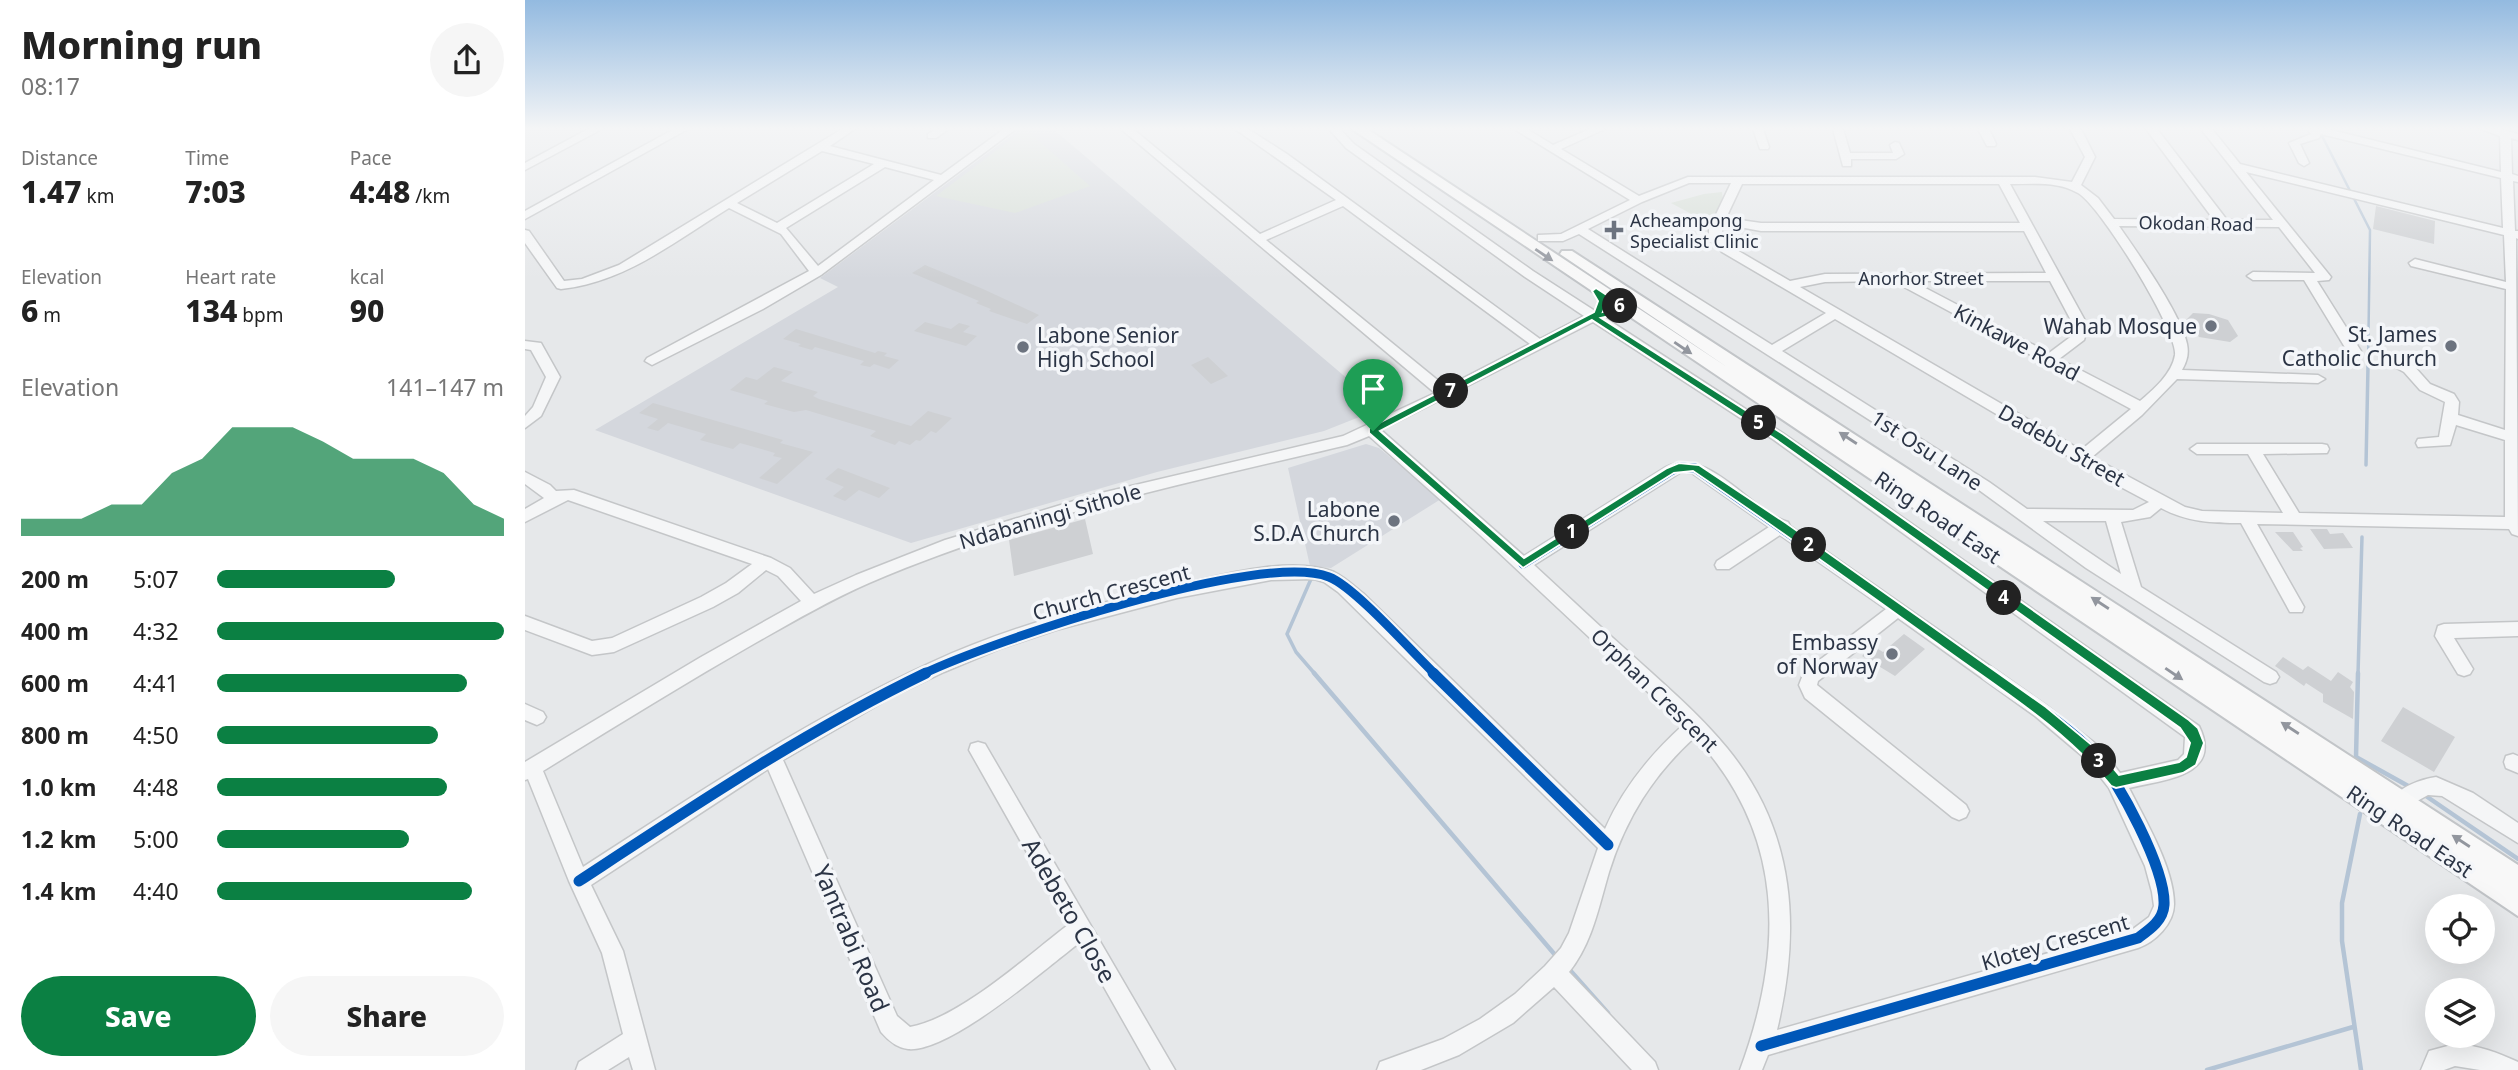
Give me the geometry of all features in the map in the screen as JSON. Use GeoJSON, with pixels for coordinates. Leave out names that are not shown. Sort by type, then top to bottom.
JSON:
{"type":"FeatureCollection","features":[{"type":"Feature","properties":{"kind":"main road","name":"Ring Road East"},"geometry":{"type":"LineString","coordinates":[[1430,179],[1626,311],[2136,638],[2413,794],[2518,879]]}},
{"type":"Feature","properties":{"kind":"main road","name":"Ring Road East"},"geometry":{"type":"LineString","coordinates":[[1454,179],[1554,241],[2136,638],[2518,904]]}},
{"type":"Feature","properties":{"kind":"street"},"geometry":{"type":"LineString","coordinates":[[525,216],[593,179]]}},
{"type":"Feature","properties":{"kind":"street"},"geometry":{"type":"LineString","coordinates":[[525,234],[561,285],[585,283],[623,268],[770,179]]}},
{"type":"Feature","properties":{"kind":"street"},"geometry":{"type":"LineString","coordinates":[[776,228],[857,179]]}},
{"type":"Feature","properties":{"kind":"street"},"geometry":{"type":"LineString","coordinates":[[652,361],[817,272],[942,179]]}},
{"type":"Feature","properties":{"kind":"street"},"geometry":{"type":"LineString","coordinates":[[1187,179],[1445,394]]}},
{"type":"Feature","properties":{"kind":"street"},"geometry":{"type":"LineString","coordinates":[[1312,179],[1538,344]]}},
{"type":"Feature","properties":{"kind":"street"},"geometry":{"type":"LineString","coordinates":[[1398,179],[1595,315],[1779,437],[2193,732],[2197,743],[2191,761],[2183,767],[2116,782]]}},
{"type":"Feature","properties":{"kind":"street"},"geometry":{"type":"LineString","coordinates":[[1603,179],[1638,200]]}},
{"type":"Feature","properties":{"kind":"street"},"geometry":{"type":"LineString","coordinates":[[2075,187],[2079,179]]}},
{"type":"Feature","properties":{"kind":"street"},"geometry":{"type":"LineString","coordinates":[[2189,179],[2223,223]]}},
{"type":"Feature","properties":{"kind":"street","name":"Okodan Road"},"geometry":{"type":"LineString","coordinates":[[2247,179],[2325,275],[2322,279],[2309,278]]}},
{"type":"Feature","properties":{"kind":"street"},"geometry":{"type":"LineString","coordinates":[[2290,179],[2514,234]]}},
{"type":"Feature","properties":{"kind":"street"},"geometry":{"type":"LineString","coordinates":[[2514,179],[2512,287],[2516,396],[2512,437],[2515,526]]}},
{"type":"Feature","properties":{"kind":"street"},"geometry":{"type":"LineString","coordinates":[[1554,241],[1638,200],[1688,180],[2003,181],[2054,182],[2075,187],[2091,195],[2110,222],[2178,334],[2182,354],[2174,374],[2159,391],[2082,457]]}},
{"type":"Feature","properties":{"kind":"street"},"geometry":{"type":"LineString","coordinates":[[1738,180],[1719,220],[1761,227],[2028,228]]}},
{"type":"Feature","properties":{"kind":"street"},"geometry":{"type":"LineString","coordinates":[[2003,181],[2081,326],[2081,331],[2072,345],[2050,359]]}},
{"type":"Feature","properties":{"kind":"street"},"geometry":{"type":"LineString","coordinates":[[1260,238],[1344,201]]}},
{"type":"Feature","properties":{"kind":"street"},"geometry":{"type":"LineString","coordinates":[[730,204],[785,232],[799,253],[817,272]]}},
{"type":"Feature","properties":{"kind":"street","name":"Dadebu Street"},"geometry":{"type":"LineString","coordinates":[[1719,220],[1715,239],[1725,249],[2159,502],[2190,515],[2246,519],[2375,520],[2515,526]]}},
{"type":"Feature","properties":{"kind":"street","name":"Okodan Road"},"geometry":{"type":"LineString","coordinates":[[2110,222],[2283,223]]}},
{"type":"Feature","properties":{"kind":"street","name":"1st Osu Lane"},"geometry":{"type":"LineString","coordinates":[[1580,229],[2026,515],[2056,539],[2134,591],[2270,677]]}},
{"type":"Feature","properties":{"kind":"street"},"geometry":{"type":"LineString","coordinates":[[525,258],[539,253]]}},
{"type":"Feature","properties":{"kind":"street"},"geometry":{"type":"LineString","coordinates":[[2415,263],[2512,287]]}},
{"type":"Feature","properties":{"kind":"street"},"geometry":{"type":"LineString","coordinates":[[2253,276],[2309,278],[2354,351]]}},
{"type":"Feature","properties":{"kind":"street","name":"Anorhor Street"},"geometry":{"type":"LineString","coordinates":[[1789,285],[1825,278],[2054,277]]}},
{"type":"Feature","properties":{"kind":"street","name":"Kinkawe Road"},"geometry":{"type":"LineString","coordinates":[[1896,278],[2139,407]]}},
{"type":"Feature","properties":{"kind":"street"},"geometry":{"type":"LineString","coordinates":[[1595,315],[1602,301],[1596,291]]}},
{"type":"Feature","properties":{"kind":"street","name":"Ndabaningi Sithole"},"geometry":{"type":"LineString","coordinates":[[529,770],[706,663],[812,603],[910,559],[990,531],[1102,498],[1314,450],[1373,431],[1595,315],[1626,311]]}},
{"type":"Feature","properties":{"kind":"street"},"geometry":{"type":"LineString","coordinates":[[1772,351],[1834,314]]}},
{"type":"Feature","properties":{"kind":"street"},"geometry":{"type":"LineString","coordinates":[[525,345],[536,346],[553,377],[547,384],[546,398],[536,415],[525,422]]}},
{"type":"Feature","properties":{"kind":"street"},"geometry":{"type":"LineString","coordinates":[[2398,365],[2409,369],[2422,386],[2449,397],[2452,402],[2445,441],[2423,443]]}},
{"type":"Feature","properties":{"kind":"street"},"geometry":{"type":"LineString","coordinates":[[2174,374],[2318,379]]}},
{"type":"Feature","properties":{"kind":"street"},"geometry":{"type":"LineString","coordinates":[[2451,418],[2512,437]]}},
{"type":"Feature","properties":{"kind":"street","name":"Orphan Crescent"},"geometry":{"type":"LineString","coordinates":[[1373,431],[1523,564],[1695,726],[1723,756],[1740,782],[1761,821],[1775,862],[1782,910],[1781,956],[1775,995],[1761,1046],[1751,1070]]}},
{"type":"Feature","properties":{"kind":"street"},"geometry":{"type":"LineString","coordinates":[[2197,449],[2322,449]]}},
{"type":"Feature","properties":{"kind":"street"},"geometry":{"type":"LineString","coordinates":[[2253,450],[2295,519]]}},
{"type":"Feature","properties":{"kind":"street","name":"Klotey Crescent"},"geometry":{"type":"LineString","coordinates":[[1523,564],[1679,467],[1695,468],[1705,472],[1782,526],[2041,711],[2094,754],[2116,782],[2155,866],[2162,892],[2164,907],[2157,924],[2138,939],[1761,1046]]}},
{"type":"Feature","properties":{"kind":"street"},"geometry":{"type":"LineString","coordinates":[[525,477],[545,489],[554,499]]}},
{"type":"Feature","properties":{"kind":"street"},"geometry":{"type":"LineString","coordinates":[[525,516],[554,499],[569,494],[765,562],[784,572],[812,603]]}},
{"type":"Feature","properties":{"kind":"street"},"geometry":{"type":"LineString","coordinates":[[2026,515],[2112,517],[2145,513],[2159,502]]}},
{"type":"Feature","properties":{"kind":"street"},"geometry":{"type":"LineString","coordinates":[[2112,517],[2134,591]]}},
{"type":"Feature","properties":{"kind":"street"},"geometry":{"type":"LineString","coordinates":[[2246,519],[2296,607]]}},
{"type":"Feature","properties":{"kind":"street"},"geometry":{"type":"LineString","coordinates":[[1723,565],[1782,526]]}},
{"type":"Feature","properties":{"kind":"street"},"geometry":{"type":"LineString","coordinates":[[525,623],[592,648],[614,645],[707,602],[732,588],[765,562]]}},
{"type":"Feature","properties":{"kind":"street","name":"Church Crescent"},"geometry":{"type":"LineString","coordinates":[[579,881],[772,756],[837,719],[943,666],[1055,623],[1254,575],[1327,576],[1358,599],[1608,845]]}},
{"type":"Feature","properties":{"kind":"street"},"geometry":{"type":"LineString","coordinates":[[1897,610],[1810,677],[1808,685],[1811,693],[1959,811]]}},
{"type":"Feature","properties":{"kind":"street"},"geometry":{"type":"LineString","coordinates":[[2465,669],[2444,636],[2444,631],[2518,629]]}},
{"type":"Feature","properties":{"kind":"street"},"geometry":{"type":"LineString","coordinates":[[1388,1070],[1453,1047],[1485,1030],[1513,1012],[1555,972],[1571,952],[1608,845],[1639,783],[1667,750],[1695,726]]}},
{"type":"Feature","properties":{"kind":"street","name":"Adebeto Close"},"geometry":{"type":"LineString","coordinates":[[978,750],[1164,1070]]}},
{"type":"Feature","properties":{"kind":"street","name":"Yantrabi Road"},"geometry":{"type":"LineString","coordinates":[[772,756],[888,1024],[897,1034],[911,1039],[932,1034],[966,1013],[1080,929]]}},
{"type":"Feature","properties":{"kind":"street"},"geometry":{"type":"LineString","coordinates":[[529,770],[612,951],[644,1070]]}},
{"type":"Feature","properties":{"kind":"street"},"geometry":{"type":"LineString","coordinates":[[2413,794],[2436,786],[2449,790],[2518,834]]}},
{"type":"Feature","properties":{"kind":"street"},"geometry":{"type":"LineString","coordinates":[[1555,972],[1647,1070]]}},
{"type":"Feature","properties":{"kind":"street"},"geometry":{"type":"LineString","coordinates":[[587,1070],[635,1040]]}},
{"type":"Feature","properties":{"kind":"street"},"geometry":{"type":"LineString","coordinates":[[2432,1070],[2437,1059],[2446,1055],[2489,1061],[2510,1070]]}},
{"type":"Feature","properties":{"kind":"shaded area","name":"Labone Senior High School"},"geometry":{"type":"Polygon","coordinates":[[[953,179],[1112,179],[1382,408],[1324,431],[1157,472],[911,543],[595,430],[838,287],[820,278],[953,179]]]}},
{"type":"Feature","properties":{"kind":"shaded area"},"geometry":{"type":"Polygon","coordinates":[[[959,179],[1082,179],[1090,186],[1015,213],[936,196],[959,179]]]}},
{"type":"Feature","properties":{"kind":"shaded area"},"geometry":{"type":"Polygon","coordinates":[[[1722,192],[1723,201],[1712,225],[1671,203],[1704,194],[1722,192]]]}},
{"type":"Feature","properties":{"kind":"shaded area"},"geometry":{"type":"Polygon","coordinates":[[[1366,444],[1379,448],[1441,499],[1331,568],[1310,566],[1288,468],[1366,444]]]}},
{"type":"Feature","properties":{"kind":"building"},"geometry":{"type":"Polygon","coordinates":[[[2376,206],[2435,221],[2434,244],[2373,229],[2376,206]]]}},
{"type":"Feature","properties":{"kind":"building"},"geometry":{"type":"Polygon","coordinates":[[[925,265],[1039,315],[1027,324],[989,311],[991,309],[976,303],[979,301],[912,273],[925,265]]]}},
{"type":"Feature","properties":{"kind":"building","name":"Wahab Mosque"},"geometry":{"type":"Polygon","coordinates":[[[2193,313],[2209,314],[2228,320],[2238,336],[2230,342],[2199,337],[2186,320],[2193,313]]]}},
{"type":"Feature","properties":{"kind":"building"},"geometry":{"type":"Polygon","coordinates":[[[925,322],[951,329],[959,323],[970,326],[963,332],[977,336],[966,346],[914,331],[925,322]]]}},
{"type":"Feature","properties":{"kind":"building"},"geometry":{"type":"Polygon","coordinates":[[[796,329],[875,353],[887,353],[884,356],[899,360],[889,369],[874,364],[870,367],[860,365],[864,361],[815,347],[812,350],[783,339],[796,329]]]}},
{"type":"Feature","properties":{"kind":"building"},"geometry":{"type":"Polygon","coordinates":[[[1208,357],[1228,376],[1211,384],[1191,365],[1208,357]]]}},
{"type":"Feature","properties":{"kind":"building"},"geometry":{"type":"Polygon","coordinates":[[[774,367],[793,372],[781,381],[818,392],[813,396],[819,399],[911,426],[928,411],[952,418],[936,433],[931,431],[920,441],[916,440],[910,445],[899,441],[895,445],[870,436],[876,431],[806,410],[794,412],[764,404],[768,401],[730,390],[746,377],[757,380],[774,367]]]}},
{"type":"Feature","properties":{"kind":"building"},"geometry":{"type":"Polygon","coordinates":[[[653,403],[783,440],[780,443],[813,452],[777,484],[759,478],[782,458],[773,456],[775,453],[740,443],[733,449],[700,440],[706,434],[668,423],[658,431],[647,428],[658,419],[639,413],[653,403]]]}},
{"type":"Feature","properties":{"kind":"building"},"geometry":{"type":"Polygon","coordinates":[[[838,468],[890,488],[879,498],[859,490],[845,501],[833,496],[844,487],[825,479],[838,468]]]}},
{"type":"Feature","properties":{"kind":"building"},"geometry":{"type":"Polygon","coordinates":[[[1085,519],[1093,554],[1014,576],[1009,540],[1085,519]]]}},
{"type":"Feature","properties":{"kind":"building"},"geometry":{"type":"Polygon","coordinates":[[[2310,529],[2327,529],[2330,534],[2343,533],[2353,548],[2324,549],[2310,529]]]}},
{"type":"Feature","properties":{"kind":"building"},"geometry":{"type":"Polygon","coordinates":[[[2275,532],[2293,532],[2303,551],[2293,551],[2275,532]]]}},
{"type":"Feature","properties":{"kind":"building","name":"Embassy of Norway"},"geometry":{"type":"Polygon","coordinates":[[[1904,634],[1925,649],[1895,676],[1862,656],[1869,649],[1874,653],[1878,649],[1883,652],[1904,634]]]}},
{"type":"Feature","properties":{"kind":"building"},"geometry":{"type":"Polygon","coordinates":[[[2283,657],[2303,670],[2308,666],[2331,681],[2338,672],[2353,682],[2350,687],[2354,692],[2353,719],[2323,702],[2323,694],[2306,683],[2304,686],[2275,666],[2283,657]]]}},
{"type":"Feature","properties":{"kind":"building"},"geometry":{"type":"Polygon","coordinates":[[[2403,707],[2455,737],[2434,772],[2381,741],[2403,707]]]}},
{"type":"Feature","properties":{"kind":"waterway"},"geometry":{"type":"LineString","coordinates":[[2344,179],[2370,230],[2368,368]]}},
{"type":"Feature","properties":{"kind":"waterway"},"geometry":{"type":"LineString","coordinates":[[2366,465],[2368,366]]}},
{"type":"Feature","properties":{"kind":"waterway"},"geometry":{"type":"LineString","coordinates":[[2358,674],[2362,537]]}},
{"type":"Feature","properties":{"kind":"waterway"},"geometry":{"type":"LineString","coordinates":[[1311,579],[1287,634],[1296,652],[1315,674]]}},
{"type":"Feature","properties":{"kind":"waterway"},"geometry":{"type":"LineString","coordinates":[[1314,673],[1556,956]]}},
{"type":"Feature","properties":{"kind":"waterway"},"geometry":{"type":"LineString","coordinates":[[2358,673],[2356,757],[2410,787]]}},
{"type":"Feature","properties":{"kind":"waterway"},"geometry":{"type":"LineString","coordinates":[[2423,794],[2518,859]]}},
{"type":"Feature","properties":{"kind":"waterway"},"geometry":{"type":"LineString","coordinates":[[2360,814],[2342,903],[2342,941],[2361,1070]]}},
{"type":"Feature","properties":{"kind":"waterway"},"geometry":{"type":"LineString","coordinates":[[1569,969],[1608,1013]]}},
{"type":"Feature","properties":{"kind":"waterway"},"geometry":{"type":"LineString","coordinates":[[2207,1070],[2353,1027]]}},
{"type":"Feature","properties":{"kind":"cycle path"},"geometry":{"type":"LineString","coordinates":[[1523,564],[1671,471],[1679,467],[1695,468],[2041,711],[2094,754],[2116,782],[2137,824],[2155,866],[2164,907],[2156,924],[2138,938],[1761,1046]]}},
{"type":"Feature","properties":{"kind":"cycle path"},"geometry":{"type":"LineString","coordinates":[[579,881],[729,783],[832,721],[938,667],[993,644],[1119,606],[1221,582],[1295,572],[1329,577],[1358,599],[1608,845]]}},
{"type":"Feature","properties":{"kind":"place","name":"Acheampong Specialist Clinic"},"geometry":{"type":"Point","coordinates":[1614,230]}},
{"type":"Feature","properties":{"kind":"place","name":"Wahab Mosque"},"geometry":{"type":"Point","coordinates":[2211,326]}},
{"type":"Feature","properties":{"kind":"place","name":"St. James Catholic Church"},"geometry":{"type":"Point","coordinates":[2451,346]}},
{"type":"Feature","properties":{"kind":"place","name":"Labone Senior High School"},"geometry":{"type":"Point","coordinates":[1023,347]}},
{"type":"Feature","properties":{"kind":"place","name":"Labone S.D.A Church"},"geometry":{"type":"Point","coordinates":[1394,521]}},
{"type":"Feature","properties":{"kind":"place","name":"Embassy of Norway"},"geometry":{"type":"Point","coordinates":[1892,654]}},
{"type":"Feature","properties":{"kind":"route"},"geometry":{"type":"LineString","coordinates":[[1373,431],[1523,564],[1671,471],[1686,466],[1705,472],[2041,711],[2094,754],[2116,782],[2183,767],[2191,761],[2197,743],[2193,732],[2185,724],[1779,437],[1676,368],[1592,317],[1626,311],[1596,291],[1602,301],[1598,314],[1592,317],[1538,344],[1373,431]]}}]}
